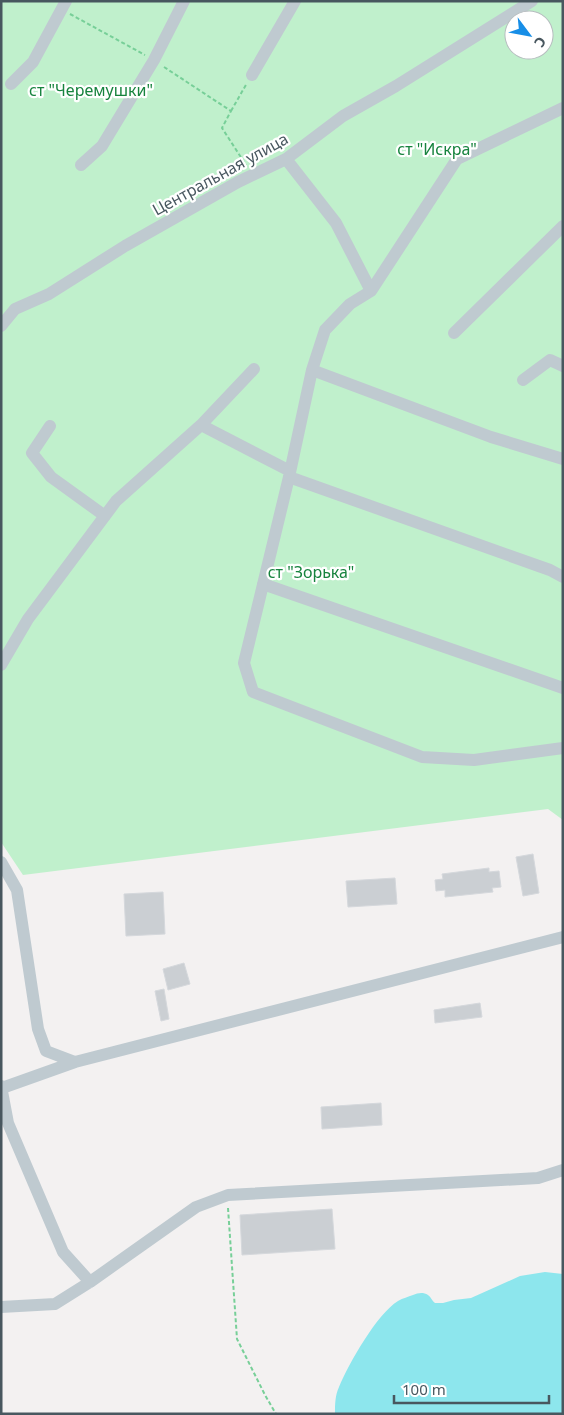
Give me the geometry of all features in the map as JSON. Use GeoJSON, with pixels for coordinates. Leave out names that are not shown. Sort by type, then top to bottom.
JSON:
{"type":"FeatureCollection","features":[{"type":"Feature","properties":{"kind":"street"},"geometry":{"type":"LineString","coordinates":[[81,165],[102,146],[154,60],[184,1]]}},
{"type":"Feature","properties":{"kind":"street"},"geometry":{"type":"LineString","coordinates":[[252,75],[295,1]]}},
{"type":"Feature","properties":{"kind":"street","name":"Центральная улица"},"geometry":{"type":"LineString","coordinates":[[4,317],[15,309],[49,294],[125,246],[252,175],[286,159],[343,116],[396,86],[532,1]]}},
{"type":"Feature","properties":{"kind":"street"},"geometry":{"type":"LineString","coordinates":[[11,84],[33,62],[64,5]]}},
{"type":"Feature","properties":{"kind":"street"},"geometry":{"type":"LineString","coordinates":[[563,108],[457,159],[371,291],[350,304],[325,330],[312,370],[290,474],[244,663],[253,692],[422,757],[474,760],[563,748]]}},
{"type":"Feature","properties":{"kind":"street"},"geometry":{"type":"LineString","coordinates":[[286,159],[336,223],[371,291]]}},
{"type":"Feature","properties":{"kind":"street"},"geometry":{"type":"LineString","coordinates":[[454,333],[563,226]]}},
{"type":"Feature","properties":{"kind":"street"},"geometry":{"type":"LineString","coordinates":[[523,380],[550,360],[563,366]]}},
{"type":"Feature","properties":{"kind":"street"},"geometry":{"type":"LineString","coordinates":[[1,666],[28,619],[116,501],[201,425],[254,369]]}},
{"type":"Feature","properties":{"kind":"street"},"geometry":{"type":"LineString","coordinates":[[312,370],[492,437],[563,459]]}},
{"type":"Feature","properties":{"kind":"street"},"geometry":{"type":"LineString","coordinates":[[201,425],[290,474],[563,576]]}},
{"type":"Feature","properties":{"kind":"street"},"geometry":{"type":"LineString","coordinates":[[50,426],[32,454],[51,477],[105,516]]}},
{"type":"Feature","properties":{"kind":"street"},"geometry":{"type":"LineString","coordinates":[[263,584],[563,688]]}},
{"type":"Feature","properties":{"kind":"street"},"geometry":{"type":"LineString","coordinates":[[1,862],[17,890],[38,1029],[46,1051],[75,1062]]}},
{"type":"Feature","properties":{"kind":"street"},"geometry":{"type":"LineString","coordinates":[[90,1282],[63,1252],[8,1123],[2,1087],[75,1062],[563,937]]}},
{"type":"Feature","properties":{"kind":"street"},"geometry":{"type":"LineString","coordinates":[[1,1307],[55,1304],[90,1282],[196,1207],[228,1195],[538,1178],[563,1170]]}},
{"type":"Feature","properties":{"kind":"path"},"geometry":{"type":"LineString","coordinates":[[64,5],[154,60],[231,111]]}},
{"type":"Feature","properties":{"kind":"path"},"geometry":{"type":"LineString","coordinates":[[252,75],[222,128],[252,175]]}},
{"type":"Feature","properties":{"kind":"path"},"geometry":{"type":"LineString","coordinates":[[228,1195],[237,1339],[276,1414]]}},
{"type":"Feature","properties":{"kind":"green space"},"geometry":{"type":"Polygon","coordinates":[[[1,1],[563,1],[563,820],[548,809],[23,875],[1,842],[1,1]]]}},
{"type":"Feature","properties":{"kind":"water"},"geometry":{"type":"Polygon","coordinates":[[[545,1272],[563,1274],[563,1414],[335,1414],[335,1403],[339,1387],[349,1365],[381,1317],[398,1301],[420,1293],[428,1295],[435,1303],[471,1298],[520,1276],[545,1272]]]}},
{"type":"Feature","properties":{"kind":"building"},"geometry":{"type":"Polygon","coordinates":[[[533,854],[539,893],[523,896],[516,857],[533,854]]]}},
{"type":"Feature","properties":{"kind":"building"},"geometry":{"type":"Polygon","coordinates":[[[489,868],[489,872],[499,871],[501,887],[492,888],[493,892],[445,897],[445,890],[436,891],[435,880],[443,879],[442,874],[489,868]]]}},
{"type":"Feature","properties":{"kind":"building"},"geometry":{"type":"Polygon","coordinates":[[[395,878],[397,904],[348,907],[346,881],[395,878]]]}},
{"type":"Feature","properties":{"kind":"building"},"geometry":{"type":"Polygon","coordinates":[[[163,892],[165,934],[126,936],[124,894],[163,892]]]}},
{"type":"Feature","properties":{"kind":"building"},"geometry":{"type":"Polygon","coordinates":[[[184,963],[190,984],[168,990],[163,969],[184,963]]]}},
{"type":"Feature","properties":{"kind":"building"},"geometry":{"type":"Polygon","coordinates":[[[164,989],[169,1019],[161,1021],[155,991],[164,989]]]}},
{"type":"Feature","properties":{"kind":"building"},"geometry":{"type":"Polygon","coordinates":[[[480,1003],[482,1017],[435,1023],[434,1010],[480,1003]]]}},
{"type":"Feature","properties":{"kind":"building"},"geometry":{"type":"Polygon","coordinates":[[[381,1103],[382,1125],[322,1129],[321,1107],[381,1103]]]}},
{"type":"Feature","properties":{"kind":"building"},"geometry":{"type":"Polygon","coordinates":[[[332,1209],[335,1249],[242,1255],[240,1215],[332,1209]]]}},
{"type":"Feature","properties":{"kind":"park label","name":"ст \"Черемушки\""},"geometry":{"type":"Point","coordinates":[91,90]}},
{"type":"Feature","properties":{"kind":"park label","name":"ст \"Искра\""},"geometry":{"type":"Point","coordinates":[437,149]}},
{"type":"Feature","properties":{"kind":"park label","name":"ст \"Зорька\""},"geometry":{"type":"Point","coordinates":[311,572]}}]}
